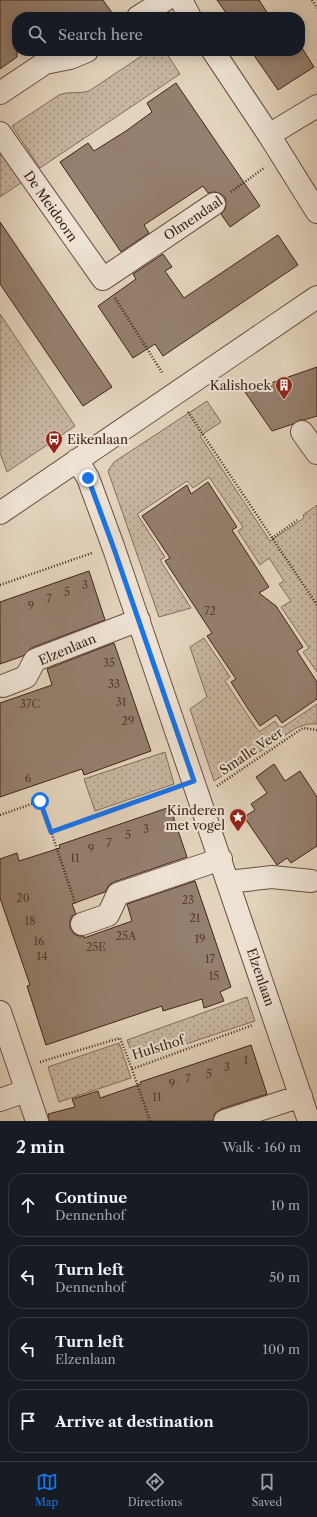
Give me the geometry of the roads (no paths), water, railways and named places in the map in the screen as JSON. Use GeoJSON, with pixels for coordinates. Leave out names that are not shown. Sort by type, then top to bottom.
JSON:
{"type":"FeatureCollection","features":[{"type":"Feature","properties":{"kind":"street"},"geometry":{"type":"LineString","coordinates":[[146,12],[165,0]]}},
{"type":"Feature","properties":{"kind":"street"},"geometry":{"type":"LineString","coordinates":[[181,0],[187,12]]}},
{"type":"Feature","properties":{"kind":"street"},"geometry":{"type":"LineString","coordinates":[[0,94],[46,63],[71,56]]}},
{"type":"Feature","properties":{"kind":"street"},"geometry":{"type":"LineString","coordinates":[[216,56],[270,135],[317,212]]}},
{"type":"Feature","properties":{"kind":"street"},"geometry":{"type":"LineString","coordinates":[[270,135],[317,106]]}},
{"type":"Feature","properties":{"kind":"street","name":"De Meidoorn"},"geometry":{"type":"LineString","coordinates":[[0,132],[103,279]]}},
{"type":"Feature","properties":{"kind":"street","name":"Olmendaal"},"geometry":{"type":"LineString","coordinates":[[103,279],[214,204]]}},
{"type":"Feature","properties":{"kind":"street"},"geometry":{"type":"LineString","coordinates":[[0,513],[317,297]]}},
{"type":"Feature","properties":{"kind":"street"},"geometry":{"type":"LineString","coordinates":[[302,432],[317,453]]}},
{"type":"Feature","properties":{"kind":"street","name":"Elzenlaan"},"geometry":{"type":"LineString","coordinates":[[77,460],[88,478],[139,620],[309,1121]]}},
{"type":"Feature","properties":{"kind":"street","name":"Elzenlaan"},"geometry":{"type":"LineString","coordinates":[[3,686],[26,677],[35,660],[139,620]]}},
{"type":"Feature","properties":{"kind":"street"},"geometry":{"type":"LineString","coordinates":[[82,924],[108,915],[118,894],[221,859]]}},
{"type":"Feature","properties":{"kind":"street"},"geometry":{"type":"LineString","coordinates":[[228,882],[272,877],[311,882]]}},
{"type":"Feature","properties":{"kind":"street"},"geometry":{"type":"LineString","coordinates":[[0,1012],[37,1121]]}},
{"type":"Feature","properties":{"kind":"street"},"geometry":{"type":"LineString","coordinates":[[0,1100],[26,1091]]}},
{"type":"Feature","properties":{"kind":"street"},"geometry":{"type":"LineString","coordinates":[[225,1121],[301,1096]]}},
{"type":"Feature","properties":{"kind":"place","name":"Kalishoek"},"geometry":{"type":"Point","coordinates":[284,400]}},
{"type":"Feature","properties":{"kind":"place","name":"Eikenlaan"},"geometry":{"type":"Point","coordinates":[54,454]}},
{"type":"Feature","properties":{"kind":"place","name":"Kinderen met vogel"},"geometry":{"type":"Point","coordinates":[238,832]}}]}
